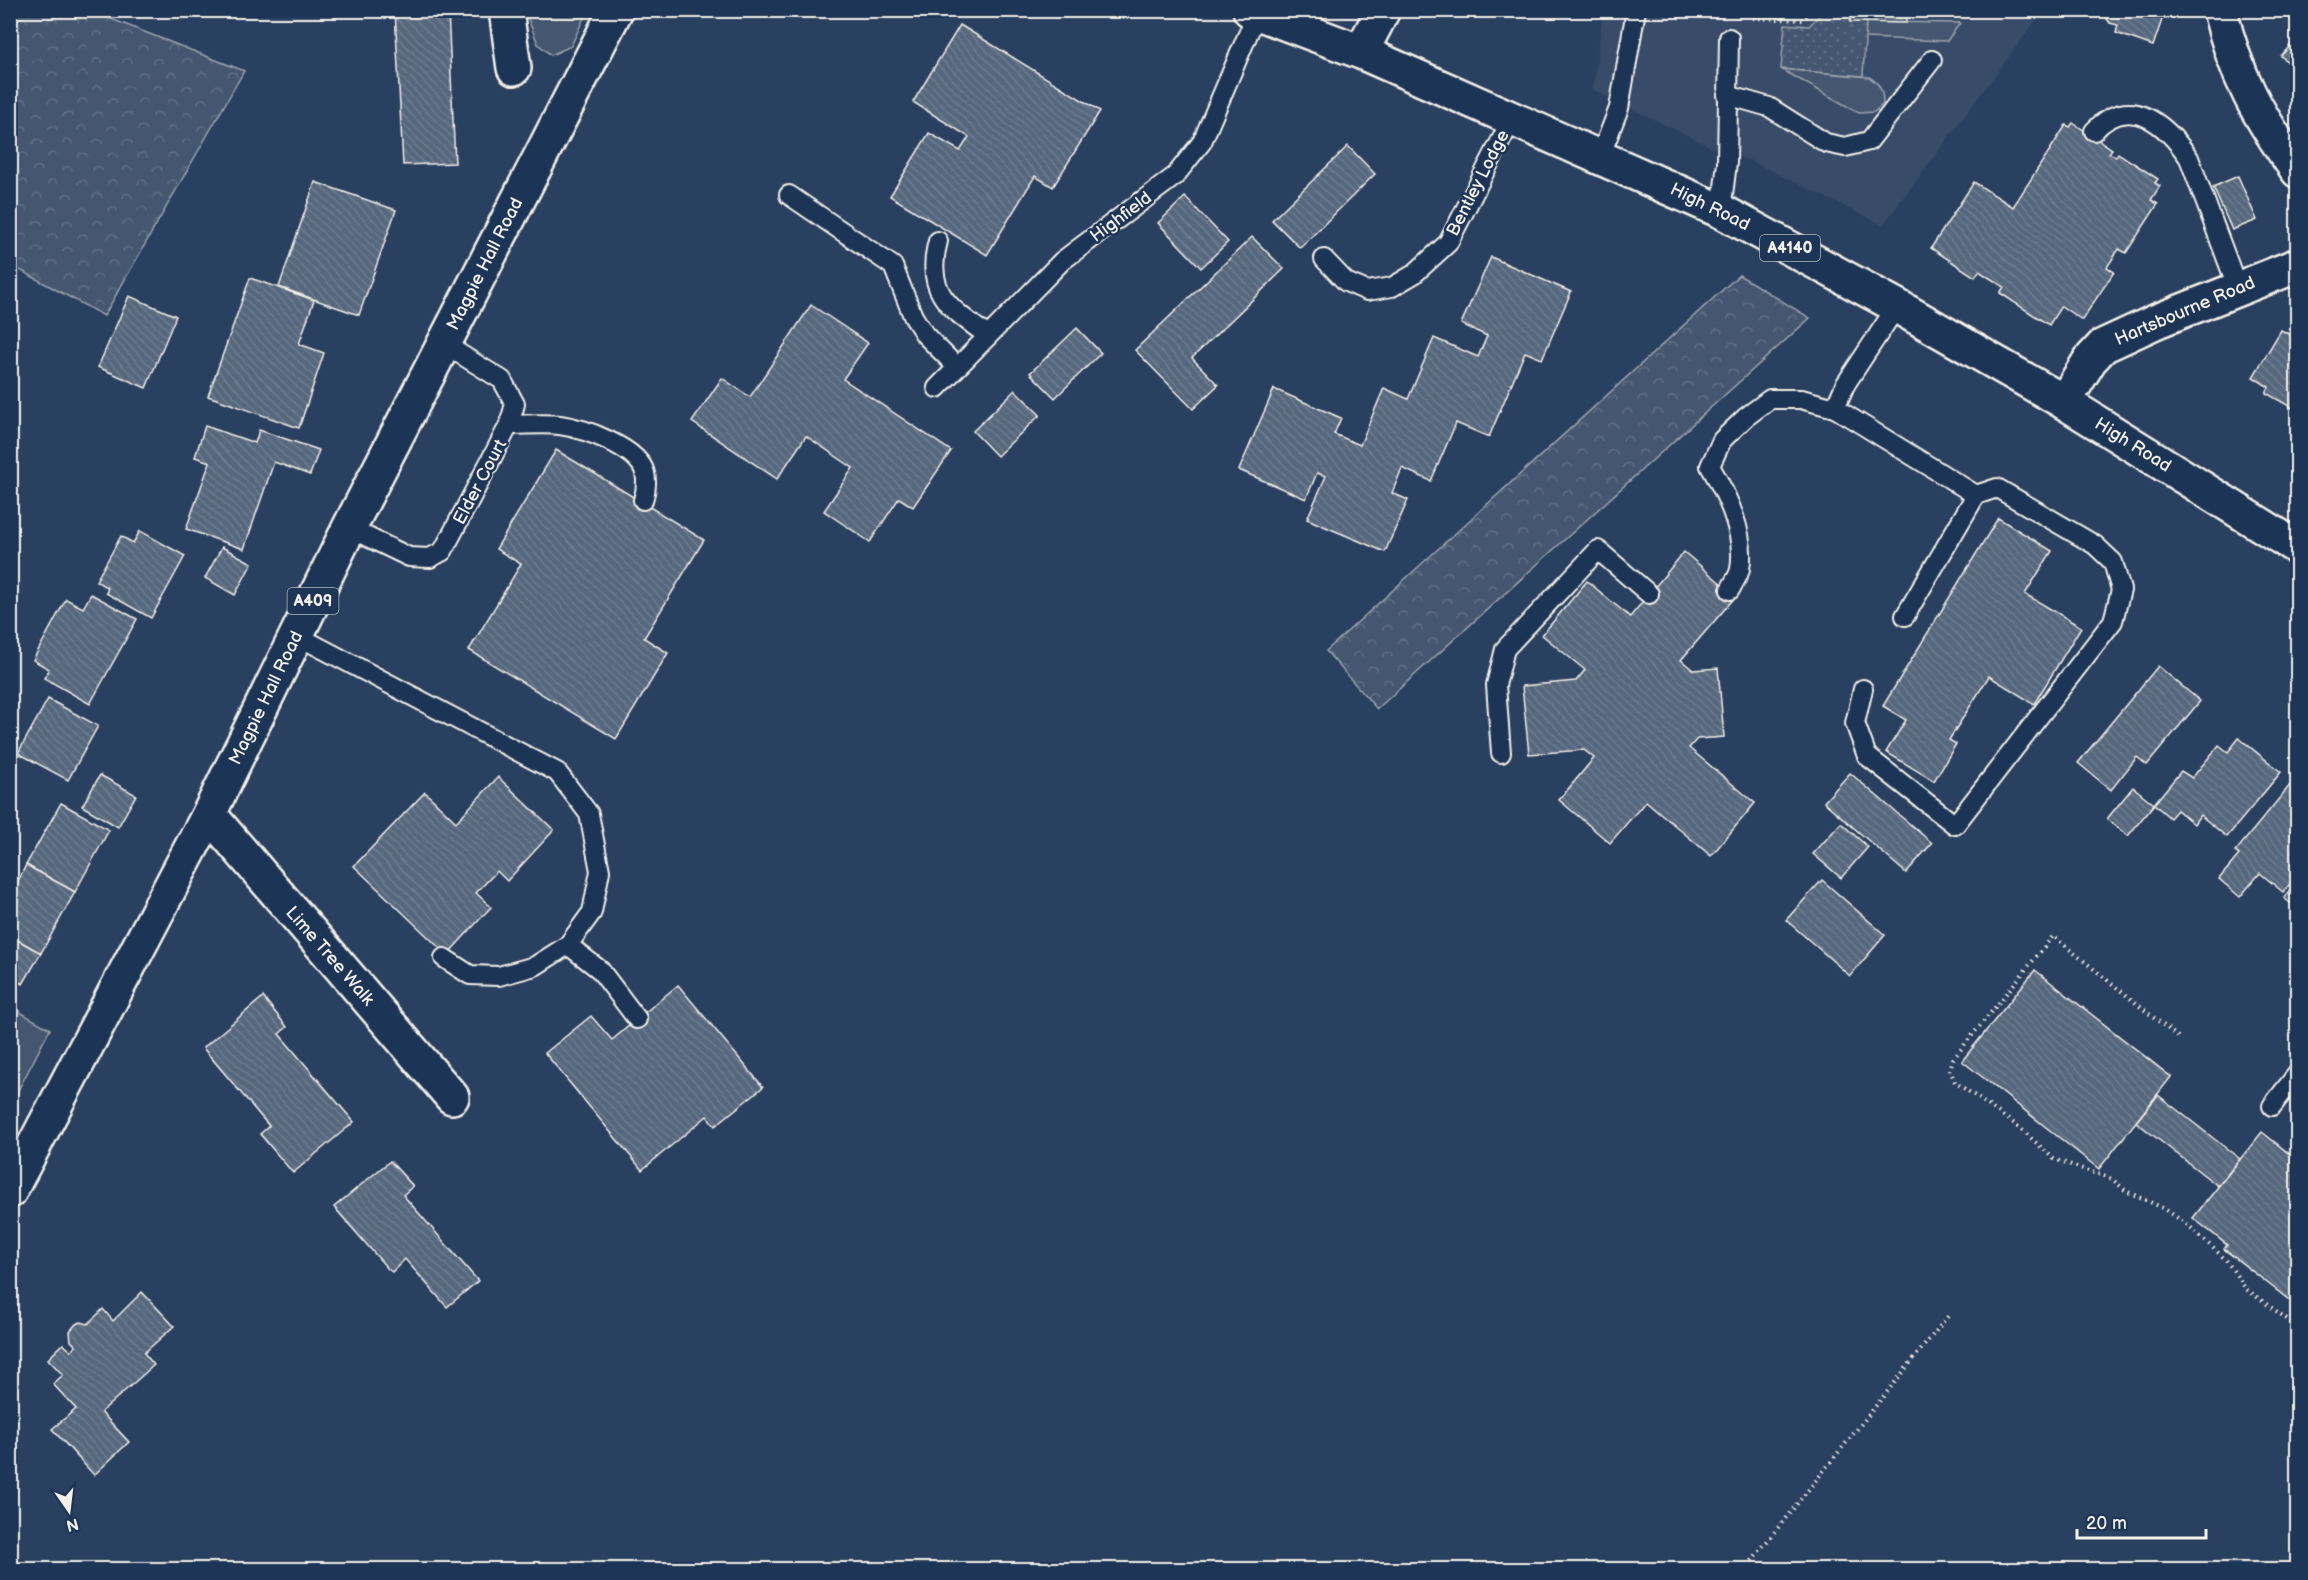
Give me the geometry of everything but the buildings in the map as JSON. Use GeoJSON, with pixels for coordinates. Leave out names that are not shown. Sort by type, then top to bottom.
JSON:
{"type":"FeatureCollection","features":[{"type":"Feature","properties":{"kind":"main road"},"geometry":{"type":"LineString","coordinates":[[506,10],[514,68]]}},
{"type":"Feature","properties":{"kind":"main road","name":"Magpie Hall Road"},"geometry":{"type":"LineString","coordinates":[[10,1191],[209,814],[349,528],[616,10]]}},
{"type":"Feature","properties":{"kind":"main road"},"geometry":{"type":"LineString","coordinates":[[1361,52],[1383,10]]}},
{"type":"Feature","properties":{"kind":"main road"},"geometry":{"type":"LineString","coordinates":[[2220,10],[2227,42],[2240,78],[2270,133],[2298,171]]}},
{"type":"Feature","properties":{"kind":"main road","name":"High Road"},"geometry":{"type":"LineString","coordinates":[[1254,12],[1361,52],[1513,117],[1721,211],[1897,306],[2064,402],[2298,548]]}},
{"type":"Feature","properties":{"kind":"main road","name":"Hartsbourne Road"},"geometry":{"type":"LineString","coordinates":[[2064,402],[2090,360],[2103,346],[2157,321],[2298,265]]}},
{"type":"Feature","properties":{"kind":"main road","name":"Lime Tree Walk"},"geometry":{"type":"LineString","coordinates":[[209,814],[452,1097]]}},
{"type":"Feature","properties":{"kind":"lane"},"geometry":{"type":"LineString","coordinates":[[1600,157],[1618,108],[1636,10]]}},
{"type":"Feature","properties":{"kind":"lane","name":"Highfield"},"geometry":{"type":"LineString","coordinates":[[937,388],[1062,261],[1175,176],[1202,142],[1254,12]]}},
{"type":"Feature","properties":{"kind":"lane"},"geometry":{"type":"LineString","coordinates":[[1721,211],[1727,163],[1729,38]]}},
{"type":"Feature","properties":{"kind":"lane"},"geometry":{"type":"LineString","coordinates":[[1727,95],[1768,107],[1826,142],[1845,147],[1869,141],[1932,60]]}},
{"type":"Feature","properties":{"kind":"lane"},"geometry":{"type":"LineString","coordinates":[[2094,131],[2105,119],[2120,112],[2140,114],[2161,126],[2177,140],[2189,158],[2238,290]]}},
{"type":"Feature","properties":{"kind":"lane","name":"Bentley Lodge"},"geometry":{"type":"LineString","coordinates":[[1324,259],[1346,282],[1367,291],[1392,287],[1414,274],[1448,243],[1513,117]]}},
{"type":"Feature","properties":{"kind":"lane"},"geometry":{"type":"LineString","coordinates":[[789,195],[893,266],[913,316],[925,335],[957,367]]}},
{"type":"Feature","properties":{"kind":"lane"},"geometry":{"type":"LineString","coordinates":[[938,241],[933,262],[934,279],[941,296],[953,311],[988,336]]}},
{"type":"Feature","properties":{"kind":"lane"},"geometry":{"type":"LineString","coordinates":[[1835,408],[1845,385],[1897,306]]}},
{"type":"Feature","properties":{"kind":"lane","name":"Elder Court"},"geometry":{"type":"LineString","coordinates":[[349,528],[409,557],[430,558],[443,551],[509,425],[515,404],[502,380],[444,344]]}},
{"type":"Feature","properties":{"kind":"lane"},"geometry":{"type":"LineString","coordinates":[[1730,590],[1740,570],[1740,547],[1735,518],[1723,488],[1710,466],[1722,440],[1746,417],[1770,399],[1801,399],[1835,408],[1976,495]]}},
{"type":"Feature","properties":{"kind":"lane"},"geometry":{"type":"LineString","coordinates":[[509,425],[560,425],[594,432],[638,459],[645,472],[646,489],[643,500]]}},
{"type":"Feature","properties":{"kind":"lane"},"geometry":{"type":"LineString","coordinates":[[1863,689],[1856,723],[1868,756],[1955,825],[2113,621],[2121,590],[2113,562],[2095,545],[1997,488],[1976,495],[1905,616]]}},
{"type":"Feature","properties":{"kind":"lane"},"geometry":{"type":"LineString","coordinates":[[1501,753],[1496,685],[1505,649],[1513,640],[1598,549],[1649,594]]}},
{"type":"Feature","properties":{"kind":"lane"},"geometry":{"type":"LineString","coordinates":[[296,635],[557,772],[589,814],[600,872],[592,912],[568,945],[535,966],[499,976],[470,975],[444,958]]}},
{"type":"Feature","properties":{"kind":"lane"},"geometry":{"type":"LineString","coordinates":[[568,945],[600,970],[637,1019]]}},
{"type":"Feature","properties":{"kind":"lane"},"geometry":{"type":"LineString","coordinates":[[2272,1106],[2298,1073]]}},
{"type":"Feature","properties":{"kind":"path"},"geometry":{"type":"LineString","coordinates":[[2178,1037],[2053,936],[1953,1059],[1950,1070],[1955,1082],[2019,1127],[2054,1159],[2112,1179],[2126,1191],[2165,1209],[2189,1226],[2226,1260],[2246,1289],[2298,1327]]}},
{"type":"Feature","properties":{"kind":"path"},"geometry":{"type":"LineString","coordinates":[[1744,1569],[1948,1316]]}},
{"type":"Feature","properties":{"kind":"shaded area"},"geometry":{"type":"Polygon","coordinates":[[[1603,11],[2043,11],[1883,225],[1751,161],[1711,147],[1593,90],[1603,11]]]}},
{"type":"Feature","properties":{"kind":"green space"},"geometry":{"type":"Polygon","coordinates":[[[1825,10],[1851,11],[1850,22],[1866,22],[1863,76],[1781,69],[1785,24],[1809,26],[1825,10]]]}},
{"type":"Feature","properties":{"kind":"green space"},"geometry":{"type":"Polygon","coordinates":[[[10,11],[91,11],[244,71],[104,316],[11,265],[10,11]]]}},
{"type":"Feature","properties":{"kind":"green space"},"geometry":{"type":"Polygon","coordinates":[[[525,11],[587,11],[571,46],[551,55],[538,44],[525,11]]]}},
{"type":"Feature","properties":{"kind":"green space"},"geometry":{"type":"Polygon","coordinates":[[[1866,22],[1960,23],[1947,41],[1865,38],[1866,22]]]}},
{"type":"Feature","properties":{"kind":"green space"},"geometry":{"type":"Polygon","coordinates":[[[1781,69],[1869,77],[1880,88],[1883,104],[1874,112],[1859,113],[1781,69]]]}},
{"type":"Feature","properties":{"kind":"green space"},"geometry":{"type":"Polygon","coordinates":[[[1739,275],[1810,318],[1377,709],[1326,651],[1739,275]]]}},
{"type":"Feature","properties":{"kind":"green space"},"geometry":{"type":"Polygon","coordinates":[[[11,1007],[50,1029],[11,1104],[11,1007]]]}}]}
